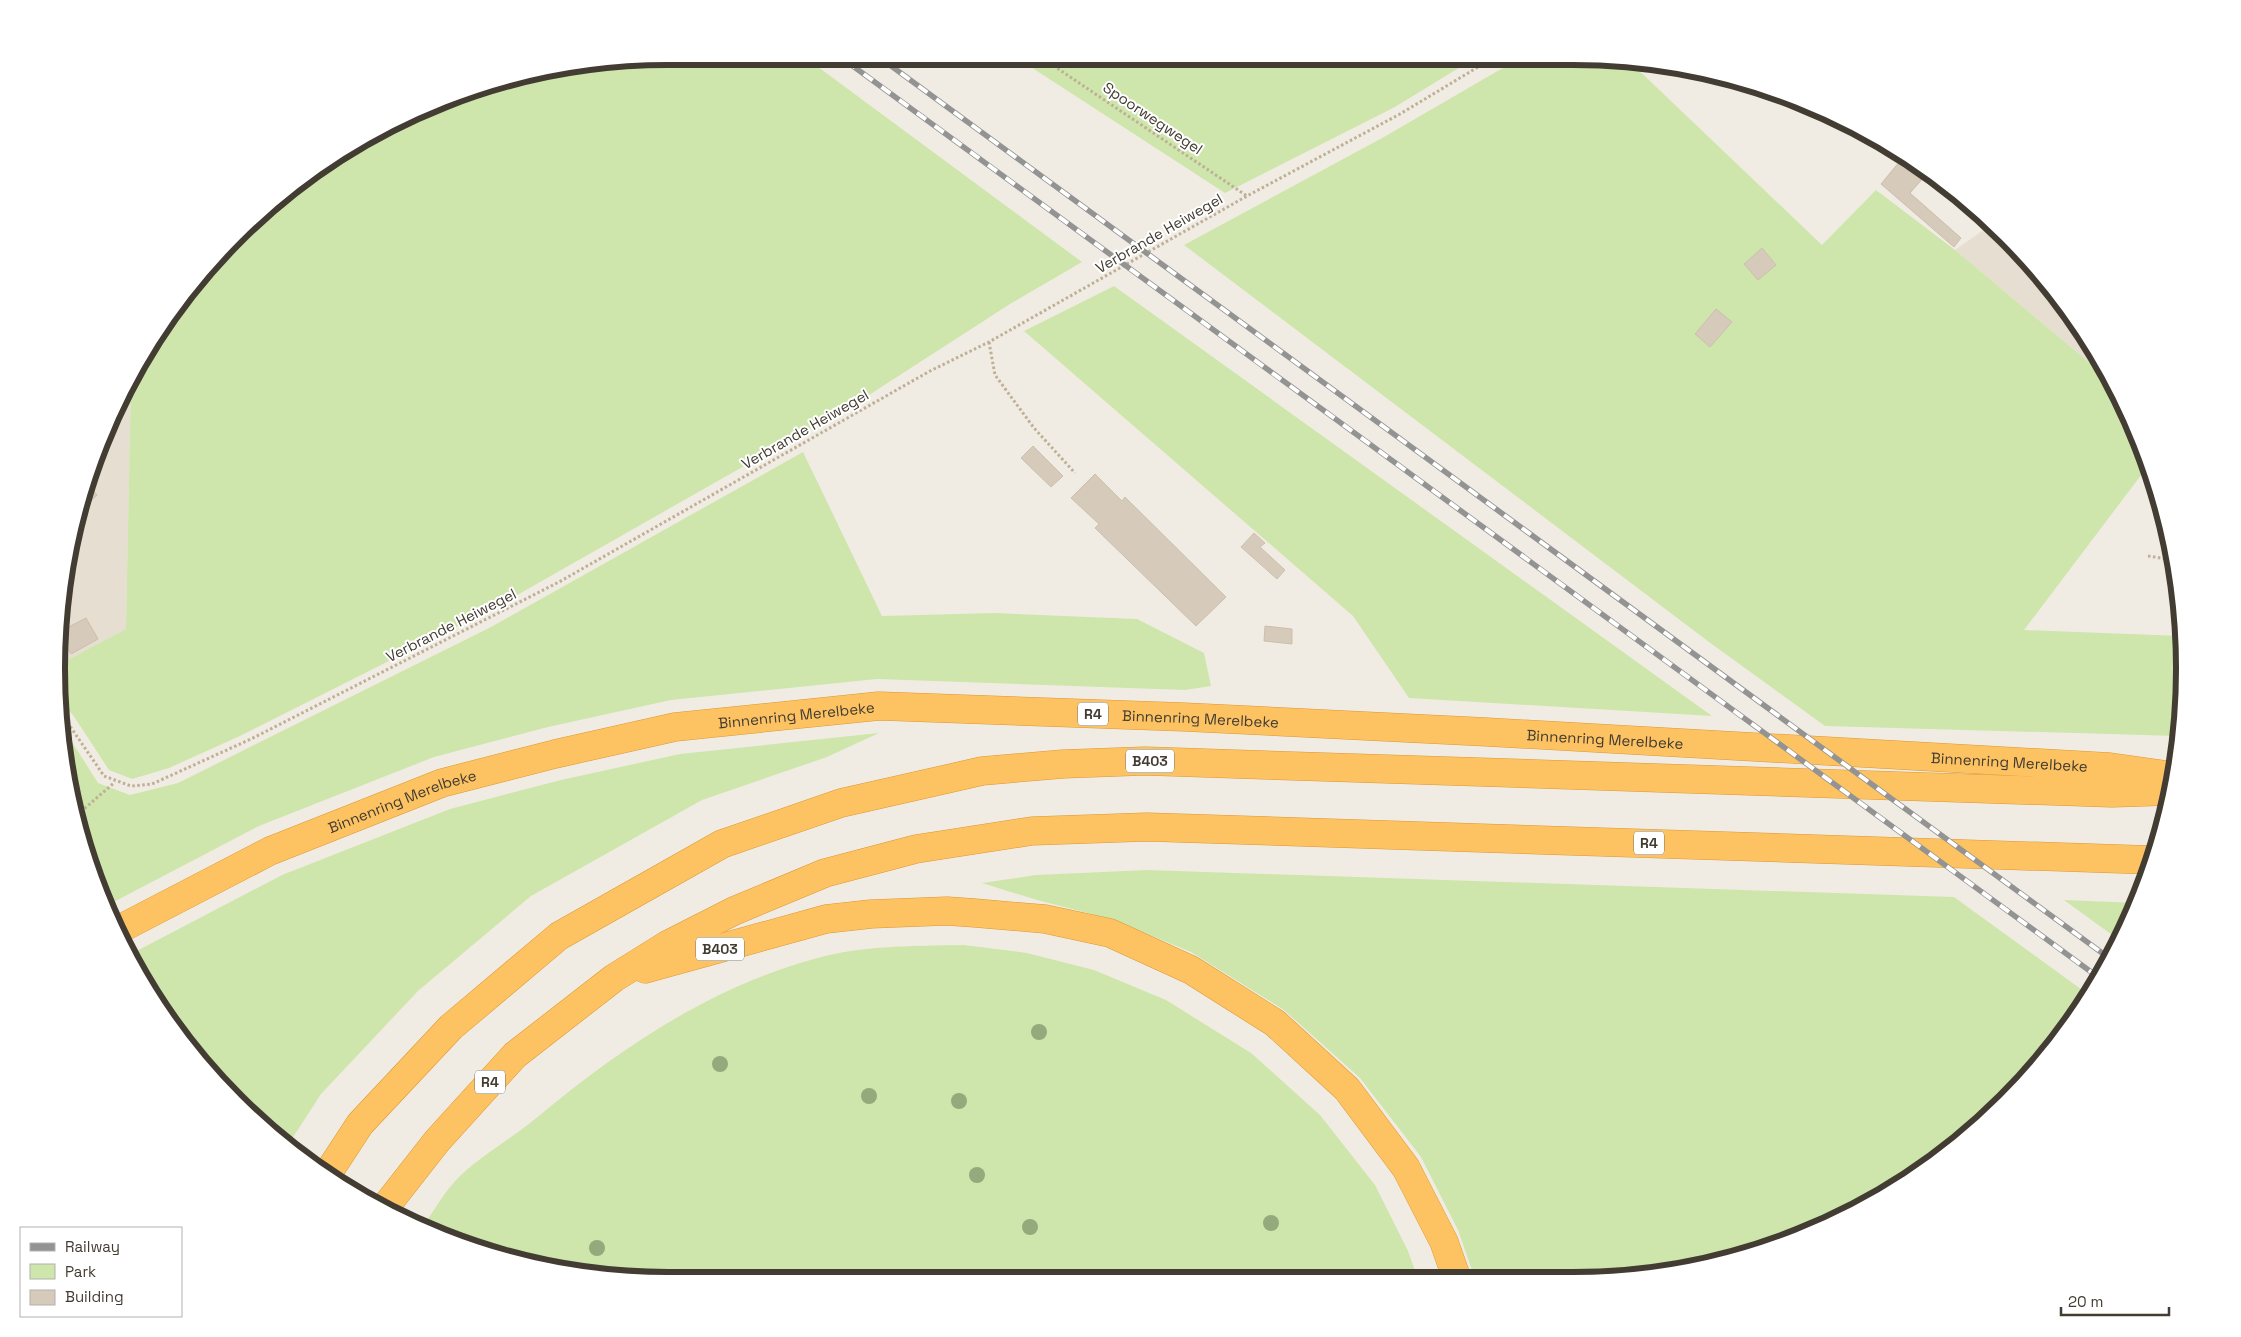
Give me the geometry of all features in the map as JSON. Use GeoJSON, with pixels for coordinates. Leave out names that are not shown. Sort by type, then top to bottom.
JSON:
{"type":"FeatureCollection","features":[{"type":"Feature","properties":{"kind":"highway","name":"Binnenring Merelbeke"},"geometry":{"type":"LineString","coordinates":[[124,928],[270,851],[442,783],[555,754],[675,727],[878,706],[1184,717],[1506,733],[2110,767],[2166,775]]}},
{"type":"Feature","properties":{"kind":"highway","name":"B403"},"geometry":{"type":"LineString","coordinates":[[331,1168],[360,1124],[451,1027],[559,936],[722,844],[841,803],[982,772],[1063,764],[1145,761],[2102,793],[2163,791]]}},
{"type":"Feature","properties":{"kind":"highway","name":"R4"},"geometry":{"type":"LineString","coordinates":[[389,1203],[437,1140],[514,1056],[614,978],[667,945],[726,915],[825,873],[916,849],[1032,831],[1156,827],[2145,860]]}},
{"type":"Feature","properties":{"kind":"highway","name":"B403"},"geometry":{"type":"LineString","coordinates":[[614,978],[826,920],[871,914],[947,911],[975,913],[1045,919],[1110,933],[1191,970],[1275,1023],[1347,1089],[1406,1168],[1444,1242],[1455,1272]]}},
{"type":"Feature","properties":{"kind":"path","name":"Spoorwegwegel"},"geometry":{"type":"LineString","coordinates":[[1052,65],[1248,196]]}},
{"type":"Feature","properties":{"kind":"path","name":"Verbrande Heiwegel"},"geometry":{"type":"LineString","coordinates":[[115,782],[131,786],[152,784],[251,739],[559,582],[930,371],[988,342],[1248,196],[1400,114],[1481,65]]}},
{"type":"Feature","properties":{"kind":"path"},"geometry":{"type":"LineString","coordinates":[[988,342],[995,375],[1034,428],[1076,472]]}},
{"type":"Feature","properties":{"kind":"path"},"geometry":{"type":"LineString","coordinates":[[2148,556],[2165,559]]}},
{"type":"Feature","properties":{"kind":"path"},"geometry":{"type":"LineString","coordinates":[[67,722],[104,776],[115,782],[83,810]]}},
{"type":"Feature","properties":{"kind":"shaded area"},"geometry":{"type":"Polygon","coordinates":[[[1985,229],[2026,271],[2051,301],[2095,368],[1955,250],[1985,229]]]}},
{"type":"Feature","properties":{"kind":"shaded area"},"geometry":{"type":"Polygon","coordinates":[[[131,395],[126,629],[65,661],[70,590],[86,512],[111,438],[131,395]]]}},
{"type":"Feature","properties":{"kind":"green space"},"geometry":{"type":"Polygon","coordinates":[[[668,65],[815,65],[1082,262],[1010,304],[869,395],[498,606],[240,736],[169,768],[132,779],[109,770],[73,715],[66,708],[65,661],[126,629],[131,395],[146,367],[190,301],[242,242],[271,215],[333,167],[402,127],[438,111],[512,86],[590,70],[668,65]]]}},
{"type":"Feature","properties":{"kind":"green space"},"geometry":{"type":"Polygon","coordinates":[[[1028,65],[1464,65],[1395,107],[1225,193],[1028,65]]]}},
{"type":"Feature","properties":{"kind":"green space"},"geometry":{"type":"Polygon","coordinates":[[[1508,65],[1612,66],[1637,69],[1822,245],[1876,190],[1955,250],[2095,368],[2114,402],[2143,473],[2024,630],[2175,636],[2175,708],[2172,736],[1825,726],[1709,642],[1184,245],[1384,137],[1508,65]]]}},
{"type":"Feature","properties":{"kind":"green space"},"geometry":{"type":"Polygon","coordinates":[[[1114,286],[1712,716],[1409,698],[1353,616],[1024,331],[1114,286]]]}},
{"type":"Feature","properties":{"kind":"green space"},"geometry":{"type":"Polygon","coordinates":[[[803,452],[882,616],[995,613],[1137,619],[1204,653],[1211,686],[1185,690],[877,679],[671,700],[548,727],[434,757],[259,826],[113,903],[97,862],[86,825],[69,737],[98,783],[130,795],[178,783],[491,627],[803,452]]]}},
{"type":"Feature","properties":{"kind":"green space"},"geometry":{"type":"Polygon","coordinates":[[[879,733],[827,757],[702,800],[531,896],[418,991],[321,1094],[292,1139],[242,1095],[190,1036],[167,1004],[136,951],[282,875],[450,809],[561,780],[680,754],[879,733]]]}},
{"type":"Feature","properties":{"kind":"green space"},"geometry":{"type":"Polygon","coordinates":[[[1147,870],[1954,897],[2082,990],[2051,1036],[2026,1066],[1970,1122],[1908,1170],[1839,1210],[1766,1240],[1729,1251],[1651,1267],[1612,1271],[1473,1272],[1458,1230],[1421,1157],[1360,1078],[1284,1010],[1191,952],[1111,919],[1037,900],[982,883],[1036,875],[1147,870]]]}},
{"type":"Feature","properties":{"kind":"green space"},"geometry":{"type":"Polygon","coordinates":[[[2064,900],[2128,903],[2113,936],[2064,900]]]}},
{"type":"Feature","properties":{"kind":"green space"},"geometry":{"type":"Polygon","coordinates":[[[964,945],[1027,953],[1094,970],[1166,1000],[1251,1053],[1320,1115],[1375,1185],[1408,1251],[1416,1272],[629,1271],[590,1267],[512,1251],[475,1240],[427,1221],[450,1187],[478,1161],[599,1069],[666,1024],[701,1004],[775,971],[832,954],[888,947],[964,945]]]}},
{"type":"Feature","properties":{"kind":"building"},"geometry":{"type":"Polygon","coordinates":[[[1899,162],[1908,167],[1923,178],[1910,193],[1961,238],[1954,247],[1881,184],[1899,162]]]}},
{"type":"Feature","properties":{"kind":"building"},"geometry":{"type":"Polygon","coordinates":[[[1762,248],[1776,265],[1758,280],[1744,264],[1762,248]]]}},
{"type":"Feature","properties":{"kind":"building"},"geometry":{"type":"Polygon","coordinates":[[[1716,309],[1732,322],[1710,347],[1695,334],[1716,309]]]}},
{"type":"Feature","properties":{"kind":"building"},"geometry":{"type":"Polygon","coordinates":[[[1033,446],[1063,476],[1051,487],[1021,458],[1033,446]]]}},
{"type":"Feature","properties":{"kind":"building"},"geometry":{"type":"Polygon","coordinates":[[[1095,474],[1122,501],[1125,497],[1226,597],[1196,626],[1095,528],[1099,524],[1071,498],[1095,474]]]}},
{"type":"Feature","properties":{"kind":"building"},"geometry":{"type":"Polygon","coordinates":[[[93,490],[97,495],[89,503],[93,490]]]}},
{"type":"Feature","properties":{"kind":"building"},"geometry":{"type":"Polygon","coordinates":[[[1254,533],[1265,543],[1260,547],[1285,570],[1277,579],[1241,547],[1254,533]]]}},
{"type":"Feature","properties":{"kind":"building"},"geometry":{"type":"Polygon","coordinates":[[[86,618],[98,639],[71,654],[66,644],[66,628],[86,618]]]}},
{"type":"Feature","properties":{"kind":"building"},"geometry":{"type":"Polygon","coordinates":[[[1265,626],[1292,629],[1292,644],[1264,641],[1265,626]]]}},
{"type":"Feature","properties":{"kind":"railway"},"geometry":{"type":"LineString","coordinates":[[851,65],[2093,973]]}},
{"type":"Feature","properties":{"kind":"railway"},"geometry":{"type":"LineString","coordinates":[[890,65],[2104,954]]}}]}
